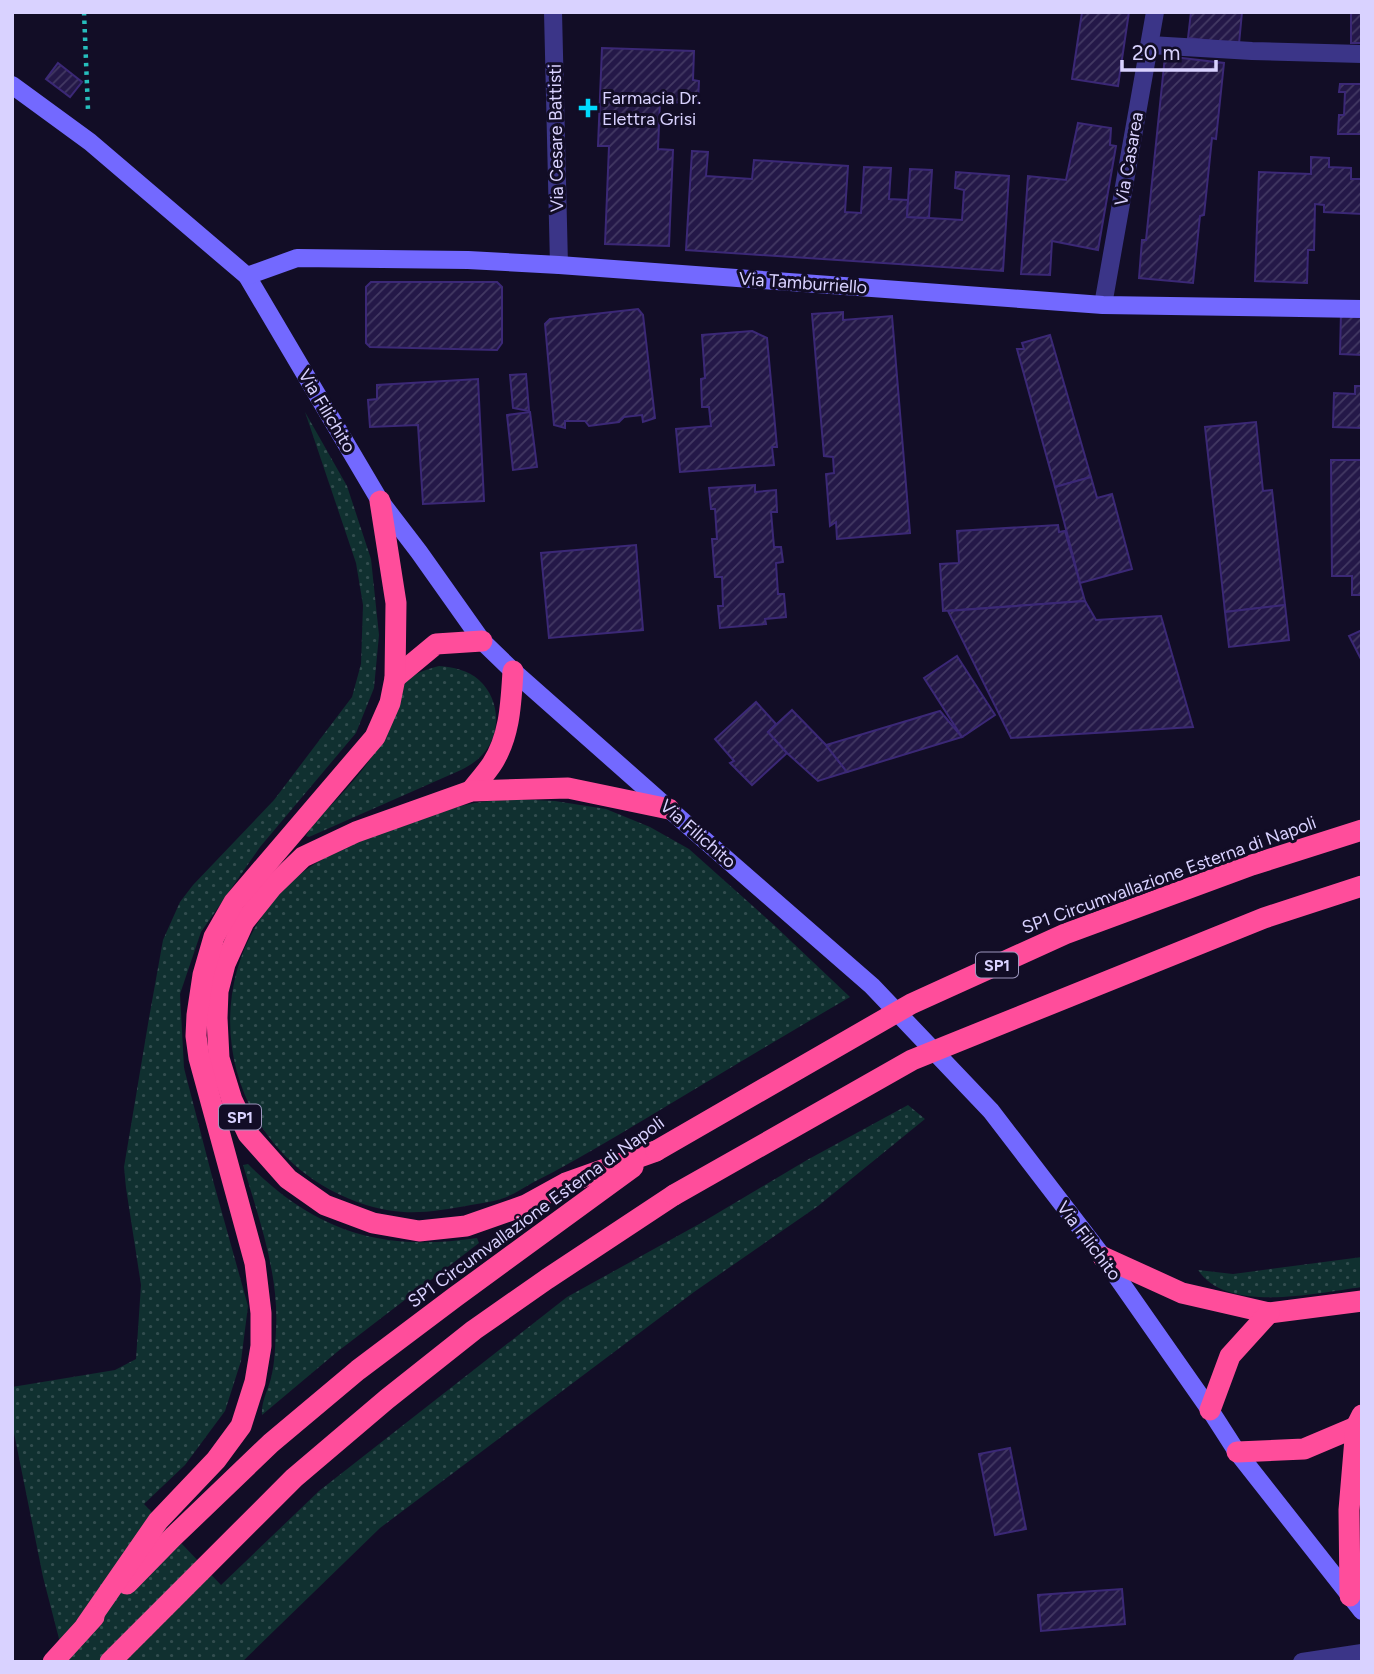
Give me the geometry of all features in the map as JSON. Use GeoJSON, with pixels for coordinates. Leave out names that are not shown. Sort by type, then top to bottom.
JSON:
{"type":"FeatureCollection","features":[{"type":"Feature","properties":{"kind":"highway"},"geometry":{"type":"LineString","coordinates":[[86,1625],[158,1521],[216,1460],[241,1426],[255,1382],[261,1346],[261,1313],[255,1264],[199,1058],[197,1016],[203,975],[214,937],[234,902],[375,737],[390,703],[395,678],[396,603],[380,502]]}},
{"type":"Feature","properties":{"kind":"highway"},"geometry":{"type":"LineString","coordinates":[[395,678],[436,643],[482,642]]}},
{"type":"Feature","properties":{"kind":"highway"},"geometry":{"type":"LineString","coordinates":[[471,791],[493,763],[506,734],[513,671]]}},
{"type":"Feature","properties":{"kind":"highway","name":"SP1"},"geometry":{"type":"LineString","coordinates":[[656,1151],[566,1183],[526,1205],[466,1226],[419,1231],[373,1223],[325,1205],[288,1178],[248,1134],[232,1100],[219,1058],[218,991],[225,964],[244,922],[272,887],[303,857],[356,832],[471,791],[568,788],[669,809]]}},
{"type":"Feature","properties":{"kind":"highway","name":"SP1 Circumvallazione Esterna di Napoli"},"geometry":{"type":"LineString","coordinates":[[53,1662],[173,1537],[271,1443],[358,1370],[656,1151],[911,1004],[1065,934],[1252,865],[1362,830]]}},
{"type":"Feature","properties":{"kind":"highway"},"geometry":{"type":"LineString","coordinates":[[110,1662],[294,1478],[387,1399],[463,1339],[547,1279],[674,1195],[912,1060],[1264,918],[1362,886]]}},
{"type":"Feature","properties":{"kind":"highway"},"geometry":{"type":"LineString","coordinates":[[1103,1257],[1182,1293],[1269,1313],[1362,1301]]}},
{"type":"Feature","properties":{"kind":"highway"},"geometry":{"type":"LineString","coordinates":[[1210,1410],[1230,1356],[1269,1313]]}},
{"type":"Feature","properties":{"kind":"highway"},"geometry":{"type":"LineString","coordinates":[[1237,1452],[1304,1449],[1359,1421]]}},
{"type":"Feature","properties":{"kind":"highway"},"geometry":{"type":"LineString","coordinates":[[1356,1604],[1349,1510],[1359,1421]]}},
{"type":"Feature","properties":{"kind":"street","name":"Via Cesare Battisti"},"geometry":{"type":"LineString","coordinates":[[553,12],[559,265]]}},
{"type":"Feature","properties":{"kind":"street","name":"Via Casarea"},"geometry":{"type":"LineString","coordinates":[[1103,305],[1156,12]]}},
{"type":"Feature","properties":{"kind":"street"},"geometry":{"type":"LineString","coordinates":[[1150,45],[1362,54]]}},
{"type":"Feature","properties":{"kind":"street","name":"Via Filichito"},"geometry":{"type":"LineString","coordinates":[[12,85],[90,142],[247,276],[380,502],[482,642],[872,986],[991,1111],[1103,1257],[1237,1452],[1356,1604]]}},
{"type":"Feature","properties":{"kind":"street","name":"Via Tamburriello"},"geometry":{"type":"LineString","coordinates":[[247,276],[297,258],[468,260],[1103,305],[1362,309]]}},
{"type":"Feature","properties":{"kind":"street"},"geometry":{"type":"LineString","coordinates":[[1302,1662],[1362,1653]]}},
{"type":"Feature","properties":{"kind":"path"},"geometry":{"type":"LineString","coordinates":[[84,12],[90,142]]}},
{"type":"Feature","properties":{"kind":"green space"},"geometry":{"type":"Polygon","coordinates":[[[305,412],[347,486],[371,559],[379,635],[374,688],[356,733],[260,847],[201,932],[180,994],[184,1068],[248,1306],[241,1361],[225,1411],[185,1465],[144,1504],[221,1585],[319,1491],[567,1297],[908,1105],[925,1119],[818,1206],[694,1292],[380,1528],[242,1662],[65,1662],[43,1577],[12,1423],[12,1387],[115,1370],[136,1359],[141,1285],[124,1167],[163,940],[180,902],[193,885],[274,800],[352,697],[361,664],[363,605],[356,563],[305,412]]]}},
{"type":"Feature","properties":{"kind":"green space"},"geometry":{"type":"Polygon","coordinates":[[[439,666],[470,674],[479,680],[491,697],[495,706],[496,726],[483,754],[461,770],[306,836],[310,828],[357,777],[373,754],[383,737],[401,687],[413,676],[439,666]]]}},
{"type":"Feature","properties":{"kind":"green space"},"geometry":{"type":"Polygon","coordinates":[[[512,799],[555,801],[606,809],[650,827],[689,849],[850,997],[509,1196],[444,1210],[418,1212],[393,1211],[366,1205],[317,1182],[278,1149],[251,1108],[234,1061],[230,1012],[239,964],[261,918],[297,877],[310,867],[372,837],[454,808],[512,799]]]}},
{"type":"Feature","properties":{"kind":"green space"},"geometry":{"type":"Polygon","coordinates":[[[248,1164],[299,1206],[352,1232],[411,1242],[477,1238],[479,1243],[337,1352],[262,1415],[273,1366],[276,1309],[267,1246],[243,1165],[248,1164]]]}},
{"type":"Feature","properties":{"kind":"green space"},"geometry":{"type":"Polygon","coordinates":[[[1362,1257],[1362,1287],[1298,1296],[1251,1296],[1230,1292],[1212,1284],[1198,1270],[1233,1274],[1362,1257]]]}},
{"type":"Feature","properties":{"kind":"building"},"geometry":{"type":"Polygon","coordinates":[[[1082,12],[1129,12],[1118,86],[1072,79],[1082,12]]]}},
{"type":"Feature","properties":{"kind":"building"},"geometry":{"type":"Polygon","coordinates":[[[1191,12],[1242,12],[1239,44],[1188,38],[1191,12]]]}},
{"type":"Feature","properties":{"kind":"building"},"geometry":{"type":"Polygon","coordinates":[[[1351,12],[1362,12],[1362,43],[1351,43],[1351,12]]]}},
{"type":"Feature","properties":{"kind":"building"},"geometry":{"type":"Polygon","coordinates":[[[602,48],[694,51],[693,80],[699,81],[698,103],[660,102],[658,149],[673,150],[669,246],[605,244],[609,146],[598,146],[602,48]]]}},
{"type":"Feature","properties":{"kind":"building"},"geometry":{"type":"Polygon","coordinates":[[[1165,56],[1224,63],[1216,139],[1212,138],[1193,283],[1139,278],[1142,240],[1146,240],[1165,56]]]}},
{"type":"Feature","properties":{"kind":"building"},"geometry":{"type":"Polygon","coordinates":[[[58,63],[82,82],[70,97],[46,79],[58,63]]]}},
{"type":"Feature","properties":{"kind":"building"},"geometry":{"type":"Polygon","coordinates":[[[1340,84],[1362,84],[1362,134],[1338,134],[1339,115],[1344,115],[1345,92],[1339,92],[1340,84]]]}},
{"type":"Feature","properties":{"kind":"building"},"geometry":{"type":"Polygon","coordinates":[[[1078,123],[1111,128],[1110,145],[1116,146],[1098,250],[1052,241],[1050,275],[1021,274],[1028,176],[1066,180],[1078,123]]]}},
{"type":"Feature","properties":{"kind":"building"},"geometry":{"type":"Polygon","coordinates":[[[692,151],[708,152],[706,176],[752,179],[754,160],[848,166],[845,212],[861,213],[864,167],[891,168],[889,199],[908,200],[907,217],[962,220],[964,190],[955,188],[956,172],[1009,176],[1003,271],[686,250],[692,151]]]}},
{"type":"Feature","properties":{"kind":"building"},"geometry":{"type":"Polygon","coordinates":[[[1311,157],[1329,158],[1329,167],[1351,168],[1351,179],[1361,179],[1362,160],[1362,214],[1324,212],[1324,205],[1315,204],[1314,250],[1308,250],[1307,283],[1255,281],[1259,172],[1311,174],[1311,157]]]}},
{"type":"Feature","properties":{"kind":"building"},"geometry":{"type":"Polygon","coordinates":[[[910,169],[932,170],[929,218],[907,217],[910,169]]]}},
{"type":"Feature","properties":{"kind":"building"},"geometry":{"type":"Polygon","coordinates":[[[371,282],[497,282],[502,287],[502,343],[497,350],[370,347],[366,343],[366,287],[371,282]]]}},
{"type":"Feature","properties":{"kind":"building"},"geometry":{"type":"Polygon","coordinates":[[[638,309],[643,315],[655,418],[643,422],[642,415],[624,417],[619,422],[589,426],[585,421],[565,421],[565,428],[554,425],[545,324],[550,319],[638,309]]]}},
{"type":"Feature","properties":{"kind":"building"},"geometry":{"type":"Polygon","coordinates":[[[843,312],[843,320],[892,316],[910,533],[837,539],[836,522],[830,526],[826,474],[834,473],[833,457],[824,456],[812,314],[843,312]]]}},
{"type":"Feature","properties":{"kind":"building"},"geometry":{"type":"Polygon","coordinates":[[[1341,312],[1362,312],[1362,355],[1340,354],[1341,312]]]}},
{"type":"Feature","properties":{"kind":"building"},"geometry":{"type":"Polygon","coordinates":[[[752,331],[767,338],[777,447],[772,447],[774,465],[680,472],[676,429],[711,426],[709,407],[702,407],[701,379],[705,378],[702,335],[752,331]]]}},
{"type":"Feature","properties":{"kind":"building"},"geometry":{"type":"Polygon","coordinates":[[[1050,335],[1091,477],[1055,487],[1017,349],[1024,349],[1022,343],[1050,335]]]}},
{"type":"Feature","properties":{"kind":"building"},"geometry":{"type":"Polygon","coordinates":[[[526,374],[529,411],[513,408],[510,375],[526,374]]]}},
{"type":"Feature","properties":{"kind":"building"},"geometry":{"type":"Polygon","coordinates":[[[478,379],[484,501],[423,504],[418,425],[370,427],[368,400],[377,399],[377,385],[478,379]]]}},
{"type":"Feature","properties":{"kind":"building"},"geometry":{"type":"Polygon","coordinates":[[[1355,386],[1362,386],[1362,428],[1333,427],[1334,393],[1355,394],[1355,386]]]}},
{"type":"Feature","properties":{"kind":"building"},"geometry":{"type":"Polygon","coordinates":[[[530,412],[537,467],[513,470],[507,415],[530,412]]]}},
{"type":"Feature","properties":{"kind":"building"},"geometry":{"type":"Polygon","coordinates":[[[1256,422],[1263,491],[1272,490],[1285,605],[1225,612],[1205,427],[1256,422]]]}},
{"type":"Feature","properties":{"kind":"building"},"geometry":{"type":"Polygon","coordinates":[[[1331,460],[1362,460],[1362,595],[1352,595],[1352,576],[1332,576],[1331,460]]]}},
{"type":"Feature","properties":{"kind":"building"},"geometry":{"type":"Polygon","coordinates":[[[1091,477],[1097,498],[1112,494],[1132,569],[1080,583],[1055,487],[1091,477]]]}},
{"type":"Feature","properties":{"kind":"building"},"geometry":{"type":"Polygon","coordinates":[[[755,485],[755,492],[776,490],[777,512],[771,512],[774,547],[781,547],[783,562],[776,563],[778,594],[784,594],[786,617],[765,619],[766,624],[720,628],[718,606],[723,606],[722,577],[715,577],[712,539],[717,539],[715,509],[711,509],[709,488],[755,485]]]}},
{"type":"Feature","properties":{"kind":"building"},"geometry":{"type":"Polygon","coordinates":[[[1058,525],[1059,532],[1065,531],[1085,601],[943,611],[940,564],[959,563],[957,531],[1058,525]]]}},
{"type":"Feature","properties":{"kind":"building"},"geometry":{"type":"Polygon","coordinates":[[[636,545],[643,630],[549,638],[541,553],[636,545]]]}},
{"type":"Feature","properties":{"kind":"building"},"geometry":{"type":"Polygon","coordinates":[[[1085,601],[1096,620],[1161,616],[1193,727],[1011,738],[948,611],[1085,601]]]}},
{"type":"Feature","properties":{"kind":"building"},"geometry":{"type":"Polygon","coordinates":[[[1285,605],[1289,640],[1229,647],[1225,612],[1285,605]]]}},
{"type":"Feature","properties":{"kind":"building"},"geometry":{"type":"Polygon","coordinates":[[[1362,630],[1362,661],[1349,636],[1362,630]]]}},
{"type":"Feature","properties":{"kind":"building"},"geometry":{"type":"Polygon","coordinates":[[[957,656],[995,715],[962,737],[924,678],[957,656]]]}},
{"type":"Feature","properties":{"kind":"building"},"geometry":{"type":"Polygon","coordinates":[[[756,702],[776,724],[768,732],[787,753],[752,785],[730,763],[734,761],[715,739],[756,702]]]}},
{"type":"Feature","properties":{"kind":"building"},"geometry":{"type":"Polygon","coordinates":[[[792,710],[826,745],[847,772],[818,781],[768,732],[792,710]]]}},
{"type":"Feature","properties":{"kind":"building"},"geometry":{"type":"Polygon","coordinates":[[[940,711],[962,737],[847,772],[826,745],[940,711]]]}},
{"type":"Feature","properties":{"kind":"building"},"geometry":{"type":"Polygon","coordinates":[[[1010,1448],[1026,1529],[995,1535],[979,1454],[1010,1448]]]}},
{"type":"Feature","properties":{"kind":"building"},"geometry":{"type":"Polygon","coordinates":[[[1122,1589],[1125,1624],[1041,1631],[1038,1595],[1122,1589]]]}},
{"type":"Feature","properties":{"kind":"place","name":"Farmacia Dr. Elettra Grisi"},"geometry":{"type":"Point","coordinates":[588,108]}}]}
